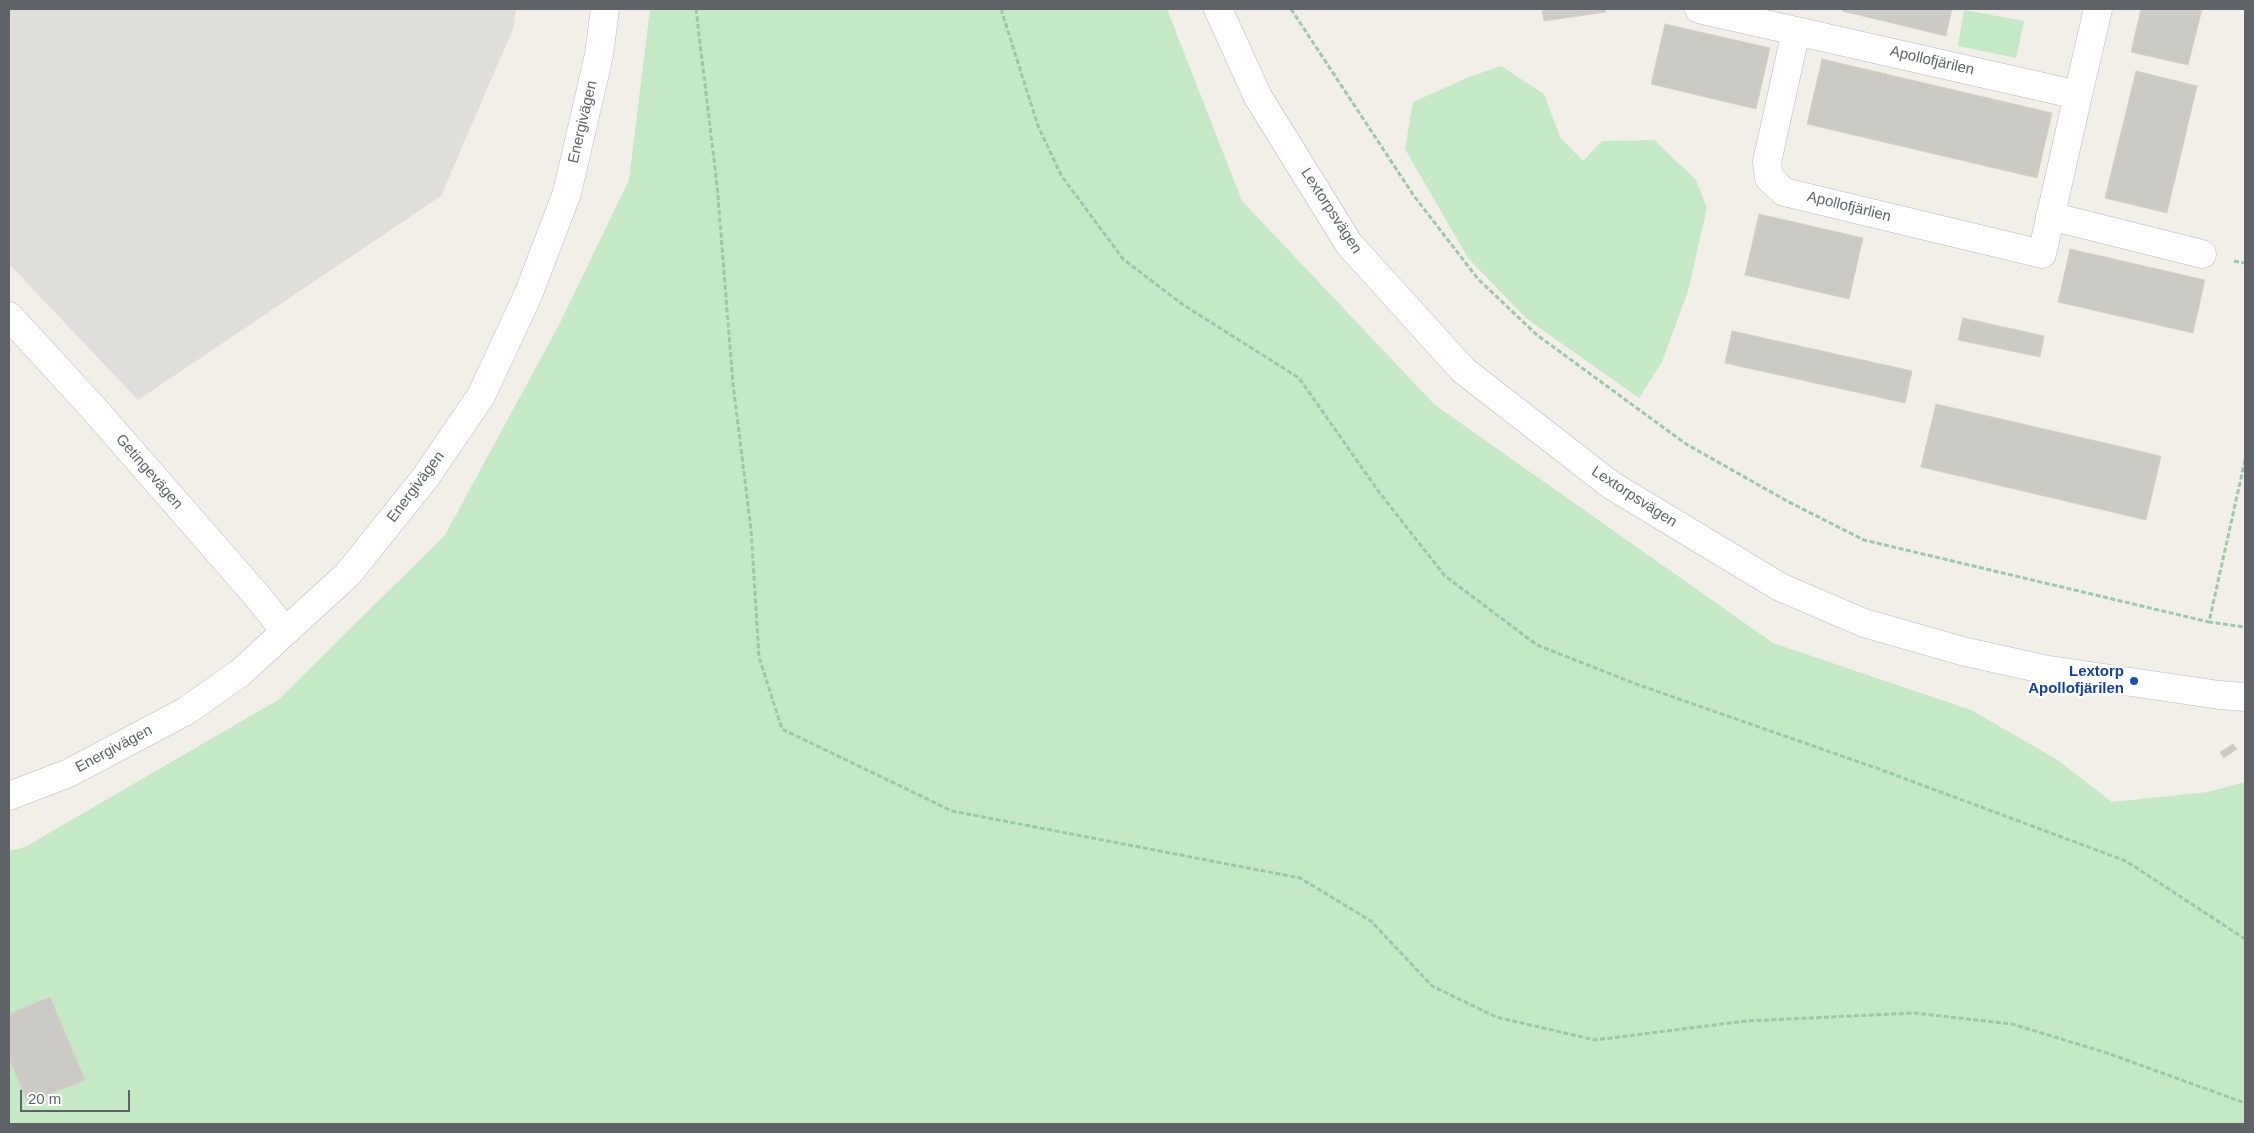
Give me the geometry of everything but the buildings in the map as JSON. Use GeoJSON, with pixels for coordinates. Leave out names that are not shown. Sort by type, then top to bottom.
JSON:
{"type":"FeatureCollection","features":[{"type":"Feature","properties":{"kind":"street","name":"Energivägen"},"geometry":{"type":"LineString","coordinates":[[9,796],[69,773],[186,711],[240,673],[348,574],[426,478],[481,396],[528,295],[567,193],[598,55],[605,9]]}},
{"type":"Feature","properties":{"kind":"street","name":"Lextorpsvägen"},"geometry":{"type":"LineString","coordinates":[[1218,9],[1258,97],[1349,244],[1463,370],[1611,485],[1780,587],[1864,623],[1962,651],[2043,669],[2219,695],[2245,697]]}},
{"type":"Feature","properties":{"kind":"street","name":"Apollofjärilen"},"geometry":{"type":"LineString","coordinates":[[1700,9],[2078,94]]}},
{"type":"Feature","properties":{"kind":"street"},"geometry":{"type":"LineString","coordinates":[[2078,94],[2098,9]]}},
{"type":"Feature","properties":{"kind":"street","name":"Apollofjärlien"},"geometry":{"type":"LineString","coordinates":[[1796,31],[1767,162],[1769,178],[1784,192],[2042,254],[2078,94]]}},
{"type":"Feature","properties":{"kind":"street"},"geometry":{"type":"LineString","coordinates":[[2050,216],[2202,254]]}},
{"type":"Feature","properties":{"kind":"street","name":"Getingevägen"},"geometry":{"type":"LineString","coordinates":[[9,316],[95,410],[258,597],[285,631]]}},
{"type":"Feature","properties":{"kind":"path"},"geometry":{"type":"LineString","coordinates":[[696,9],[717,185],[733,384],[751,529],[759,657],[782,728],[952,811],[1300,878],[1372,921],[1432,986],[1496,1017],[1595,1040],[1746,1021],[1914,1014],[2012,1024],[2107,1053],[2245,1104]]}},
{"type":"Feature","properties":{"kind":"path"},"geometry":{"type":"LineString","coordinates":[[1001,9],[1038,126],[1061,175],[1123,259],[1182,304],[1299,378],[1379,492],[1445,576],[1537,645],[1636,684],[1880,769],[2126,861],[2245,939]]}},
{"type":"Feature","properties":{"kind":"path"},"geometry":{"type":"LineString","coordinates":[[1291,9],[1414,196],[1478,279],[1538,335],[1686,444],[1788,501],[1864,540],[2209,622],[2245,627]]}},
{"type":"Feature","properties":{"kind":"path"},"geometry":{"type":"LineString","coordinates":[[2209,622],[2245,460]]}},
{"type":"Feature","properties":{"kind":"shaded area"},"geometry":{"type":"Polygon","coordinates":[[[9,9],[516,9],[513,29],[441,196],[138,400],[9,264],[9,9]]]}},
{"type":"Feature","properties":{"kind":"green space"},"geometry":{"type":"Polygon","coordinates":[[[650,9],[1167,9],[1242,201],[1435,405],[1773,643],[1971,710],[2056,759],[2112,802],[2208,792],[2245,782],[2245,1124],[9,1124],[9,851],[25,847],[278,700],[445,535],[559,325],[629,180],[650,9]]]}},
{"type":"Feature","properties":{"kind":"green space"},"geometry":{"type":"Polygon","coordinates":[[[1964,10],[2024,21],[2016,58],[1958,46],[1964,10]]]}},
{"type":"Feature","properties":{"kind":"green space"},"geometry":{"type":"Polygon","coordinates":[[[1501,66],[1544,94],[1560,137],[1583,161],[1602,141],[1654,140],[1696,180],[1707,208],[1688,291],[1662,362],[1639,398],[1527,319],[1468,258],[1405,149],[1413,102],[1469,77],[1501,66]]]}},
{"type":"Feature","properties":{"kind":"place","name":"Lextorp Apollofjärilen"},"geometry":{"type":"Point","coordinates":[2134,681]}}]}
